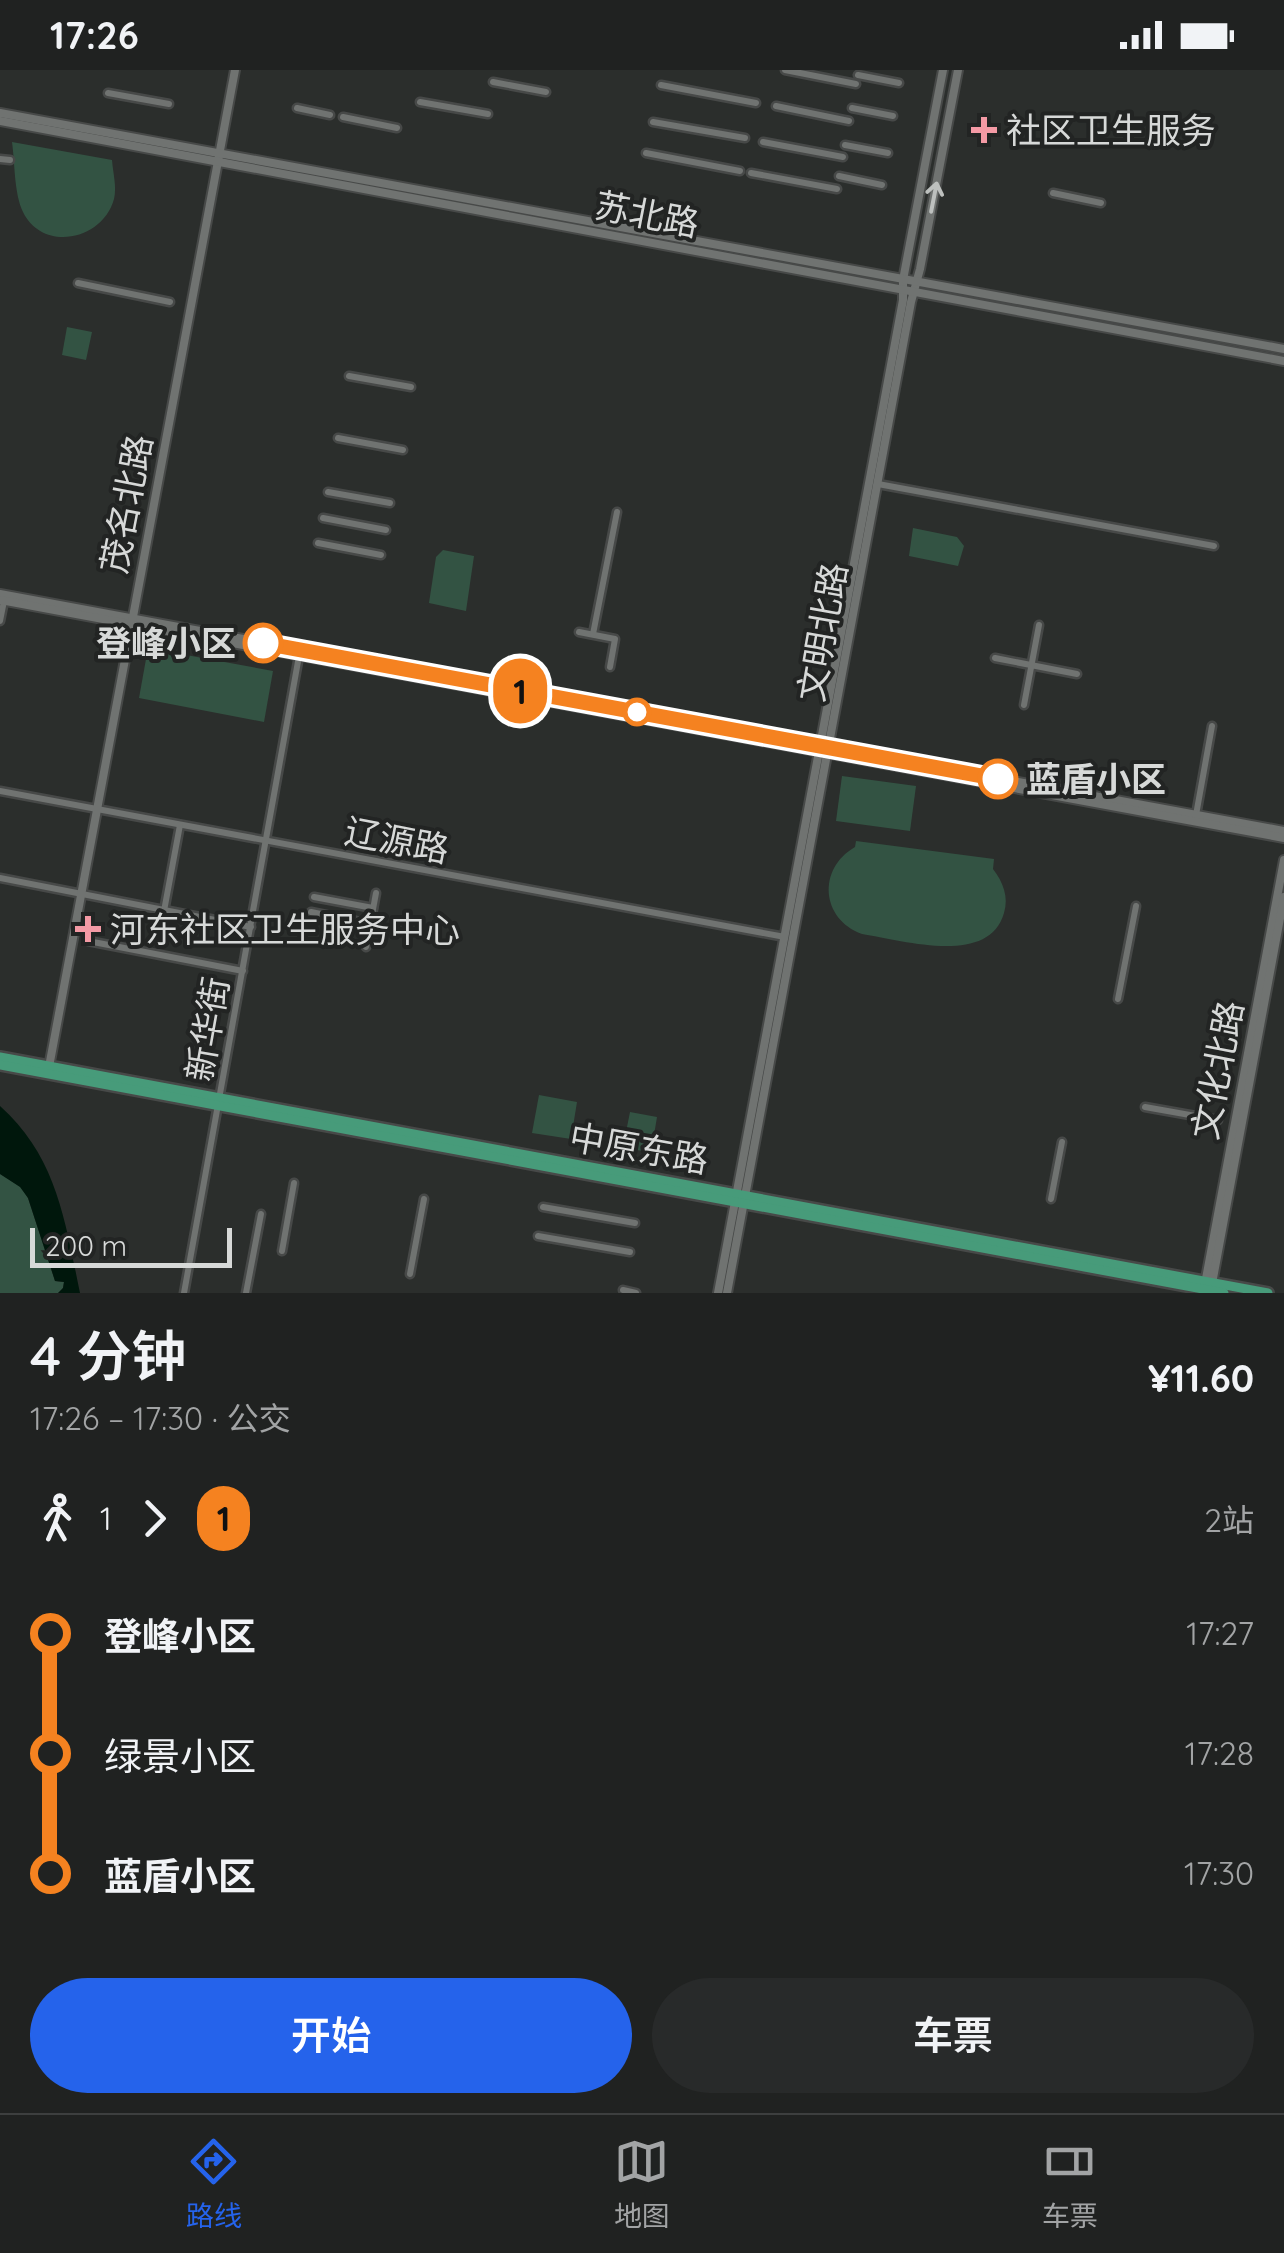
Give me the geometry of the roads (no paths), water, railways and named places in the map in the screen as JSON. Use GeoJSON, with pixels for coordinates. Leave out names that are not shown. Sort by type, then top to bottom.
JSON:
{"type":"FeatureCollection","features":[{"type":"Feature","properties":{"kind":"main road","name":"中原东路"},"geometry":{"type":"LineString","coordinates":[[0,1057],[1208,1288],[1268,1293]]}},
{"type":"Feature","properties":{"kind":"main road","name":"中原东路"},"geometry":{"type":"LineString","coordinates":[[0,1065],[220,1102]]}},
{"type":"Feature","properties":{"kind":"main road","name":"中原东路"},"geometry":{"type":"LineString","coordinates":[[1208,1288],[1224,1293]]}},
{"type":"Feature","properties":{"kind":"street","name":"茂名北路"},"geometry":{"type":"LineString","coordinates":[[49,1067],[235,70]]}},
{"type":"Feature","properties":{"kind":"street"},"geometry":{"type":"LineString","coordinates":[[785,70],[899,84]]}},
{"type":"Feature","properties":{"kind":"street","name":"文明北路"},"geometry":{"type":"LineString","coordinates":[[740,1199],[786,937],[878,484],[943,70]]}},
{"type":"Feature","properties":{"kind":"street","name":"文明北路"},"geometry":{"type":"LineString","coordinates":[[740,1199],[909,286],[958,70]]}},
{"type":"Feature","properties":{"kind":"street"},"geometry":{"type":"LineString","coordinates":[[493,82],[546,92]]}},
{"type":"Feature","properties":{"kind":"street"},"geometry":{"type":"LineString","coordinates":[[661,85],[756,103]]}},
{"type":"Feature","properties":{"kind":"street"},"geometry":{"type":"LineString","coordinates":[[108,93],[169,104]]}},
{"type":"Feature","properties":{"kind":"street"},"geometry":{"type":"LineString","coordinates":[[420,102],[488,114]]}},
{"type":"Feature","properties":{"kind":"street"},"geometry":{"type":"LineString","coordinates":[[776,106],[849,121]]}},
{"type":"Feature","properties":{"kind":"street"},"geometry":{"type":"LineString","coordinates":[[297,108],[330,114]]}},
{"type":"Feature","properties":{"kind":"street"},"geometry":{"type":"LineString","coordinates":[[852,108],[893,116]]}},
{"type":"Feature","properties":{"kind":"street","name":"苏北路"},"geometry":{"type":"LineString","coordinates":[[0,113],[1284,361]]}},
{"type":"Feature","properties":{"kind":"street"},"geometry":{"type":"LineString","coordinates":[[342,117],[397,128]]}},
{"type":"Feature","properties":{"kind":"street","name":"苏北路"},"geometry":{"type":"LineString","coordinates":[[0,122],[219,157]]}},
{"type":"Feature","properties":{"kind":"street"},"geometry":{"type":"LineString","coordinates":[[653,122],[745,138]]}},
{"type":"Feature","properties":{"kind":"street"},"geometry":{"type":"LineString","coordinates":[[764,142],[843,157]]}},
{"type":"Feature","properties":{"kind":"street"},"geometry":{"type":"LineString","coordinates":[[845,145],[888,153]]}},
{"type":"Feature","properties":{"kind":"street"},"geometry":{"type":"LineString","coordinates":[[646,153],[740,171]]}},
{"type":"Feature","properties":{"kind":"street"},"geometry":{"type":"LineString","coordinates":[[0,158],[10,160]]}},
{"type":"Feature","properties":{"kind":"street"},"geometry":{"type":"LineString","coordinates":[[751,172],[836,190]]}},
{"type":"Feature","properties":{"kind":"street"},"geometry":{"type":"LineString","coordinates":[[839,176],[882,184]]}},
{"type":"Feature","properties":{"kind":"street"},"geometry":{"type":"LineString","coordinates":[[1053,193],[1101,203]]}},
{"type":"Feature","properties":{"kind":"street"},"geometry":{"type":"LineString","coordinates":[[78,283],[170,302]]}},
{"type":"Feature","properties":{"kind":"street","name":"苏北路"},"geometry":{"type":"LineString","coordinates":[[909,286],[1284,349]]}},
{"type":"Feature","properties":{"kind":"street"},"geometry":{"type":"LineString","coordinates":[[349,376],[412,387]]}},
{"type":"Feature","properties":{"kind":"street"},"geometry":{"type":"LineString","coordinates":[[338,438],[403,450]]}},
{"type":"Feature","properties":{"kind":"street"},"geometry":{"type":"LineString","coordinates":[[878,484],[1214,546]]}},
{"type":"Feature","properties":{"kind":"street"},"geometry":{"type":"LineString","coordinates":[[328,492],[390,503]]}},
{"type":"Feature","properties":{"kind":"street"},"geometry":{"type":"LineString","coordinates":[[593,634],[616,512]]}},
{"type":"Feature","properties":{"kind":"street"},"geometry":{"type":"LineString","coordinates":[[323,518],[386,530]]}},
{"type":"Feature","properties":{"kind":"street"},"geometry":{"type":"LineString","coordinates":[[318,543],[380,555]]}},
{"type":"Feature","properties":{"kind":"street"},"geometry":{"type":"LineString","coordinates":[[0,621],[1,598],[1284,835]]}},
{"type":"Feature","properties":{"kind":"street"},"geometry":{"type":"LineString","coordinates":[[132,622],[298,656],[1284,835]]}},
{"type":"Feature","properties":{"kind":"street"},"geometry":{"type":"LineString","coordinates":[[1024,705],[1039,625]]}},
{"type":"Feature","properties":{"kind":"street"},"geometry":{"type":"LineString","coordinates":[[579,632],[616,639],[610,667]]}},
{"type":"Feature","properties":{"kind":"street","name":"新华街"},"geometry":{"type":"LineString","coordinates":[[184,1293],[298,656]]}},
{"type":"Feature","properties":{"kind":"street"},"geometry":{"type":"LineString","coordinates":[[995,658],[1077,674]]}},
{"type":"Feature","properties":{"kind":"street"},"geometry":{"type":"LineString","coordinates":[[1196,817],[1212,726]]}},
{"type":"Feature","properties":{"kind":"street","name":"辽源路"},"geometry":{"type":"LineString","coordinates":[[0,791],[786,937]]}},
{"type":"Feature","properties":{"kind":"street"},"geometry":{"type":"LineString","coordinates":[[164,911],[180,824]]}},
{"type":"Feature","properties":{"kind":"street","name":"文化北路"},"geometry":{"type":"LineString","coordinates":[[1208,1288],[1284,860]]}},
{"type":"Feature","properties":{"kind":"street"},"geometry":{"type":"LineString","coordinates":[[0,878],[251,927]]}},
{"type":"Feature","properties":{"kind":"street"},"geometry":{"type":"LineString","coordinates":[[366,946],[376,893]]}},
{"type":"Feature","properties":{"kind":"street"},"geometry":{"type":"LineString","coordinates":[[314,897],[373,908]]}},
{"type":"Feature","properties":{"kind":"street","name":"文化北路"},"geometry":{"type":"LineString","coordinates":[[1208,1288],[1284,898]]}},
{"type":"Feature","properties":{"kind":"street"},"geometry":{"type":"LineString","coordinates":[[1118,999],[1136,906]]}},
{"type":"Feature","properties":{"kind":"street"},"geometry":{"type":"LineString","coordinates":[[312,912],[370,924]]}},
{"type":"Feature","properties":{"kind":"street"},"geometry":{"type":"LineString","coordinates":[[88,941],[243,970]]}},
{"type":"Feature","properties":{"kind":"street"},"geometry":{"type":"LineString","coordinates":[[1145,1108],[1218,1120]]}},
{"type":"Feature","properties":{"kind":"street"},"geometry":{"type":"LineString","coordinates":[[1051,1199],[1062,1142]]}},
{"type":"Feature","properties":{"kind":"street"},"geometry":{"type":"LineString","coordinates":[[282,1251],[294,1183]]}},
{"type":"Feature","properties":{"kind":"street"},"geometry":{"type":"LineString","coordinates":[[718,1293],[740,1199]]}},
{"type":"Feature","properties":{"kind":"street"},"geometry":{"type":"LineString","coordinates":[[728,1293],[740,1199]]}},
{"type":"Feature","properties":{"kind":"street"},"geometry":{"type":"LineString","coordinates":[[410,1274],[424,1200]]}},
{"type":"Feature","properties":{"kind":"street"},"geometry":{"type":"LineString","coordinates":[[543,1207],[635,1224]]}},
{"type":"Feature","properties":{"kind":"street"},"geometry":{"type":"LineString","coordinates":[[246,1293],[260,1214]]}},
{"type":"Feature","properties":{"kind":"street"},"geometry":{"type":"LineString","coordinates":[[538,1236],[630,1252]]}},
{"type":"Feature","properties":{"kind":"street"},"geometry":{"type":"LineString","coordinates":[[623,1290],[636,1293]]}},
{"type":"Feature","properties":{"kind":"place","name":"社区卫生服务"},"geometry":{"type":"Point","coordinates":[984,130]}},
{"type":"Feature","properties":{"kind":"place","name":"登峰小区"},"geometry":{"type":"Point","coordinates":[263,643]}},
{"type":"Feature","properties":{"kind":"place","name":"蓝盾小区"},"geometry":{"type":"Point","coordinates":[998,779]}},
{"type":"Feature","properties":{"kind":"place","name":"河东社区卫生服务中心"},"geometry":{"type":"Point","coordinates":[88,929]}}]}
